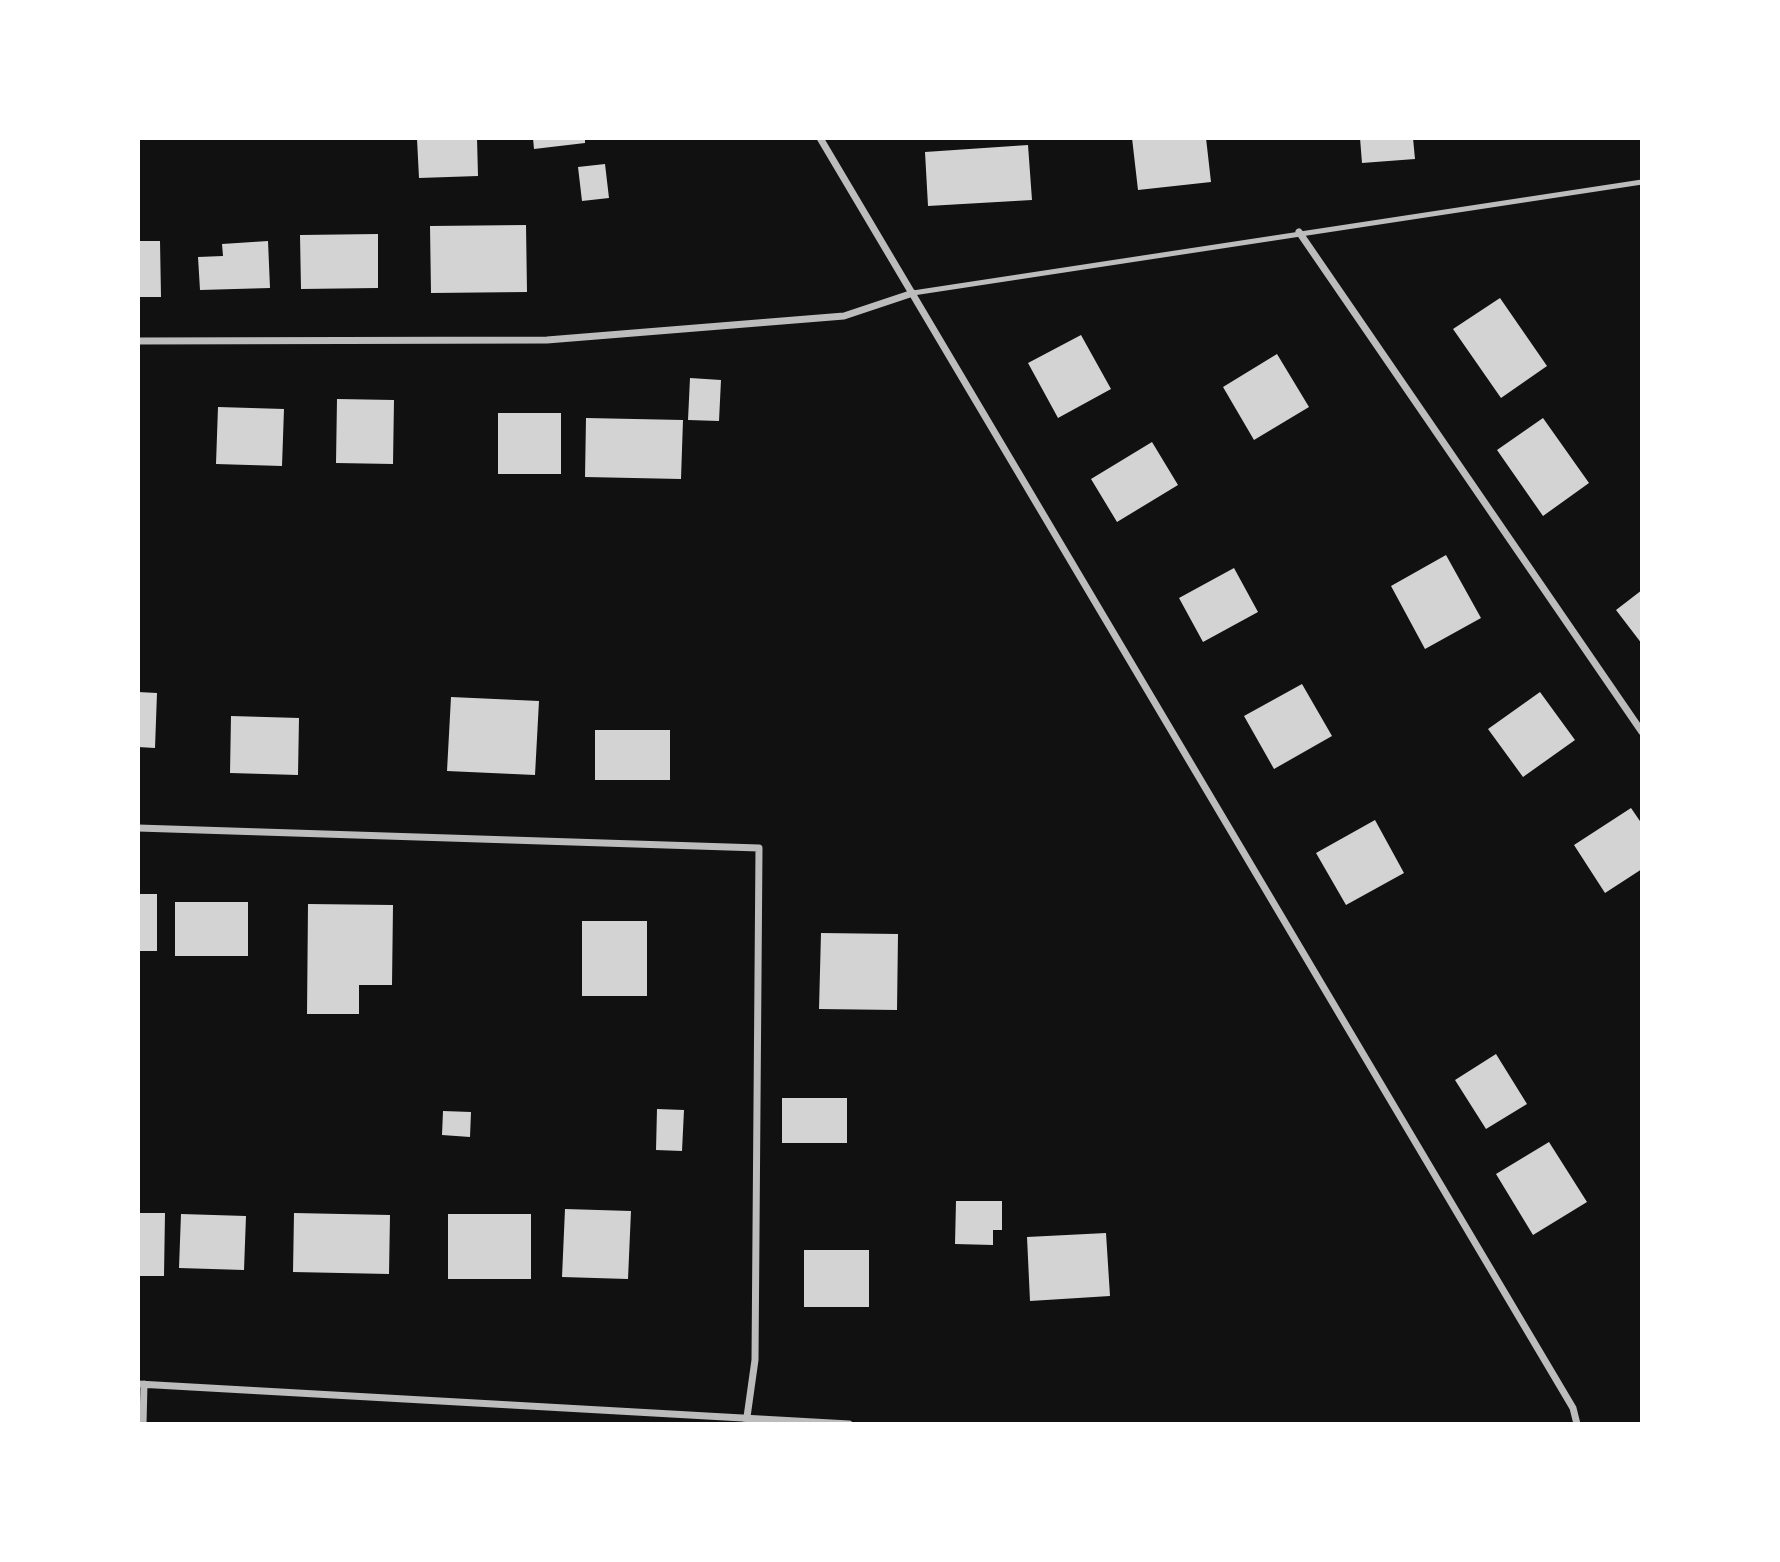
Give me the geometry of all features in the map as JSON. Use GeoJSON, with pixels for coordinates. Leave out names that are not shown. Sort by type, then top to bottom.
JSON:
{"type":"FeatureCollection","features":[{"type":"Feature","properties":{"kind":"street"},"geometry":{"type":"LineString","coordinates":[[820,138],[1566,1396],[1573,1408],[1577,1424]]}},
{"type":"Feature","properties":{"kind":"street"},"geometry":{"type":"LineString","coordinates":[[1299,232],[1642,732]]}},
{"type":"Feature","properties":{"kind":"street"},"geometry":{"type":"LineString","coordinates":[[138,341],[547,340],[844,316],[913,293]]}},
{"type":"Feature","properties":{"kind":"street"},"geometry":{"type":"LineString","coordinates":[[138,828],[759,848],[755,1360],[746,1421]]}},
{"type":"Feature","properties":{"kind":"street"},"geometry":{"type":"LineString","coordinates":[[143,1424],[141,1384],[746,1421],[849,1424]]}},
{"type":"Feature","properties":{"kind":"lane"},"geometry":{"type":"LineString","coordinates":[[913,293],[1642,181]]}},
{"type":"Feature","properties":{"kind":"building"},"geometry":{"type":"Polygon","coordinates":[[[477,138],[478,176],[419,178],[417,139],[477,138]]]}},
{"type":"Feature","properties":{"kind":"building"},"geometry":{"type":"Polygon","coordinates":[[[533,138],[585,138],[585,143],[534,149],[533,138]]]}},
{"type":"Feature","properties":{"kind":"building"},"geometry":{"type":"Polygon","coordinates":[[[1132,138],[1206,138],[1211,182],[1138,190],[1132,138]]]}},
{"type":"Feature","properties":{"kind":"building"},"geometry":{"type":"Polygon","coordinates":[[[1360,138],[1413,138],[1415,159],[1362,163],[1360,138]]]}},
{"type":"Feature","properties":{"kind":"building"},"geometry":{"type":"Polygon","coordinates":[[[1028,145],[1032,200],[928,206],[925,152],[1028,145]]]}},
{"type":"Feature","properties":{"kind":"building"},"geometry":{"type":"Polygon","coordinates":[[[605,164],[609,198],[582,201],[578,167],[605,164]]]}},
{"type":"Feature","properties":{"kind":"building"},"geometry":{"type":"Polygon","coordinates":[[[526,225],[527,292],[431,293],[430,226],[526,225]]]}},
{"type":"Feature","properties":{"kind":"building"},"geometry":{"type":"Polygon","coordinates":[[[378,234],[378,288],[301,289],[300,235],[378,234]]]}},
{"type":"Feature","properties":{"kind":"building"},"geometry":{"type":"Polygon","coordinates":[[[138,241],[160,241],[161,297],[138,297],[138,241]]]}},
{"type":"Feature","properties":{"kind":"building"},"geometry":{"type":"Polygon","coordinates":[[[268,241],[270,288],[200,290],[198,257],[223,256],[222,244],[268,241]]]}},
{"type":"Feature","properties":{"kind":"building"},"geometry":{"type":"Polygon","coordinates":[[[1500,298],[1547,366],[1501,398],[1453,329],[1500,298]]]}},
{"type":"Feature","properties":{"kind":"building"},"geometry":{"type":"Polygon","coordinates":[[[1081,335],[1111,389],[1058,418],[1028,363],[1081,335]]]}},
{"type":"Feature","properties":{"kind":"building"},"geometry":{"type":"Polygon","coordinates":[[[1277,354],[1309,407],[1254,440],[1223,387],[1277,354]]]}},
{"type":"Feature","properties":{"kind":"building"},"geometry":{"type":"Polygon","coordinates":[[[690,378],[721,380],[719,421],[688,420],[690,378]]]}},
{"type":"Feature","properties":{"kind":"building"},"geometry":{"type":"Polygon","coordinates":[[[337,399],[394,400],[393,464],[336,463],[337,399]]]}},
{"type":"Feature","properties":{"kind":"building"},"geometry":{"type":"Polygon","coordinates":[[[218,407],[284,409],[282,466],[216,464],[218,407]]]}},
{"type":"Feature","properties":{"kind":"building"},"geometry":{"type":"Polygon","coordinates":[[[498,413],[561,413],[561,474],[498,474],[498,413]]]}},
{"type":"Feature","properties":{"kind":"building"},"geometry":{"type":"Polygon","coordinates":[[[586,418],[683,420],[681,479],[585,477],[586,418]]]}},
{"type":"Feature","properties":{"kind":"building"},"geometry":{"type":"Polygon","coordinates":[[[1543,418],[1589,483],[1543,516],[1497,450],[1543,418]]]}},
{"type":"Feature","properties":{"kind":"building"},"geometry":{"type":"Polygon","coordinates":[[[1152,442],[1178,485],[1117,522],[1091,479],[1152,442]]]}},
{"type":"Feature","properties":{"kind":"building"},"geometry":{"type":"Polygon","coordinates":[[[1446,555],[1481,618],[1425,649],[1391,586],[1446,555]]]}},
{"type":"Feature","properties":{"kind":"building"},"geometry":{"type":"Polygon","coordinates":[[[1234,568],[1258,612],[1203,642],[1179,598],[1234,568]]]}},
{"type":"Feature","properties":{"kind":"building"},"geometry":{"type":"Polygon","coordinates":[[[1642,590],[1642,644],[1616,610],[1642,590]]]}},
{"type":"Feature","properties":{"kind":"building"},"geometry":{"type":"Polygon","coordinates":[[[1302,684],[1332,736],[1274,769],[1244,716],[1302,684]]]}},
{"type":"Feature","properties":{"kind":"building"},"geometry":{"type":"Polygon","coordinates":[[[138,692],[157,693],[155,748],[138,747],[138,692]]]}},
{"type":"Feature","properties":{"kind":"building"},"geometry":{"type":"Polygon","coordinates":[[[1540,692],[1575,740],[1523,777],[1488,729],[1540,692]]]}},
{"type":"Feature","properties":{"kind":"building"},"geometry":{"type":"Polygon","coordinates":[[[451,697],[539,701],[535,775],[447,771],[451,697]]]}},
{"type":"Feature","properties":{"kind":"building"},"geometry":{"type":"Polygon","coordinates":[[[231,716],[299,718],[298,775],[230,773],[231,716]]]}},
{"type":"Feature","properties":{"kind":"building"},"geometry":{"type":"Polygon","coordinates":[[[595,730],[670,730],[670,780],[595,780],[595,730]]]}},
{"type":"Feature","properties":{"kind":"building"},"geometry":{"type":"Polygon","coordinates":[[[1631,808],[1642,824],[1642,869],[1605,893],[1574,845],[1631,808]]]}},
{"type":"Feature","properties":{"kind":"building"},"geometry":{"type":"Polygon","coordinates":[[[1375,820],[1404,873],[1346,905],[1316,853],[1375,820]]]}},
{"type":"Feature","properties":{"kind":"building"},"geometry":{"type":"Polygon","coordinates":[[[138,894],[157,894],[157,951],[138,951],[138,894]]]}},
{"type":"Feature","properties":{"kind":"building"},"geometry":{"type":"Polygon","coordinates":[[[175,902],[248,902],[248,956],[175,956],[175,902]]]}},
{"type":"Feature","properties":{"kind":"building"},"geometry":{"type":"Polygon","coordinates":[[[308,904],[393,905],[392,985],[359,985],[359,1014],[307,1014],[308,904]]]}},
{"type":"Feature","properties":{"kind":"building"},"geometry":{"type":"Polygon","coordinates":[[[582,921],[647,921],[647,996],[582,996],[582,921]]]}},
{"type":"Feature","properties":{"kind":"building"},"geometry":{"type":"Polygon","coordinates":[[[821,933],[898,934],[897,1010],[819,1009],[821,933]]]}},
{"type":"Feature","properties":{"kind":"building"},"geometry":{"type":"Polygon","coordinates":[[[1496,1054],[1527,1104],[1486,1129],[1455,1080],[1496,1054]]]}},
{"type":"Feature","properties":{"kind":"building"},"geometry":{"type":"Polygon","coordinates":[[[782,1098],[847,1098],[847,1143],[782,1143],[782,1098]]]}},
{"type":"Feature","properties":{"kind":"building"},"geometry":{"type":"Polygon","coordinates":[[[657,1109],[684,1110],[682,1151],[656,1150],[657,1109]]]}},
{"type":"Feature","properties":{"kind":"building"},"geometry":{"type":"Polygon","coordinates":[[[443,1111],[471,1112],[470,1137],[442,1135],[443,1111]]]}},
{"type":"Feature","properties":{"kind":"building"},"geometry":{"type":"Polygon","coordinates":[[[1549,1142],[1587,1202],[1533,1235],[1496,1174],[1549,1142]]]}},
{"type":"Feature","properties":{"kind":"building"},"geometry":{"type":"Polygon","coordinates":[[[956,1201],[1002,1201],[1002,1230],[993,1230],[993,1245],[955,1244],[956,1201]]]}},
{"type":"Feature","properties":{"kind":"building"},"geometry":{"type":"Polygon","coordinates":[[[565,1209],[631,1211],[628,1279],[562,1277],[565,1209]]]}},
{"type":"Feature","properties":{"kind":"building"},"geometry":{"type":"Polygon","coordinates":[[[138,1213],[165,1213],[164,1276],[138,1276],[138,1213]]]}},
{"type":"Feature","properties":{"kind":"building"},"geometry":{"type":"Polygon","coordinates":[[[294,1213],[390,1215],[389,1274],[293,1272],[294,1213]]]}},
{"type":"Feature","properties":{"kind":"building"},"geometry":{"type":"Polygon","coordinates":[[[181,1214],[246,1216],[244,1270],[179,1268],[181,1214]]]}},
{"type":"Feature","properties":{"kind":"building"},"geometry":{"type":"Polygon","coordinates":[[[448,1214],[531,1214],[531,1279],[448,1279],[448,1214]]]}},
{"type":"Feature","properties":{"kind":"building"},"geometry":{"type":"Polygon","coordinates":[[[1106,1233],[1110,1296],[1030,1301],[1027,1237],[1106,1233]]]}},
{"type":"Feature","properties":{"kind":"building"},"geometry":{"type":"Polygon","coordinates":[[[804,1250],[869,1250],[869,1307],[804,1307],[804,1250]]]}}]}
